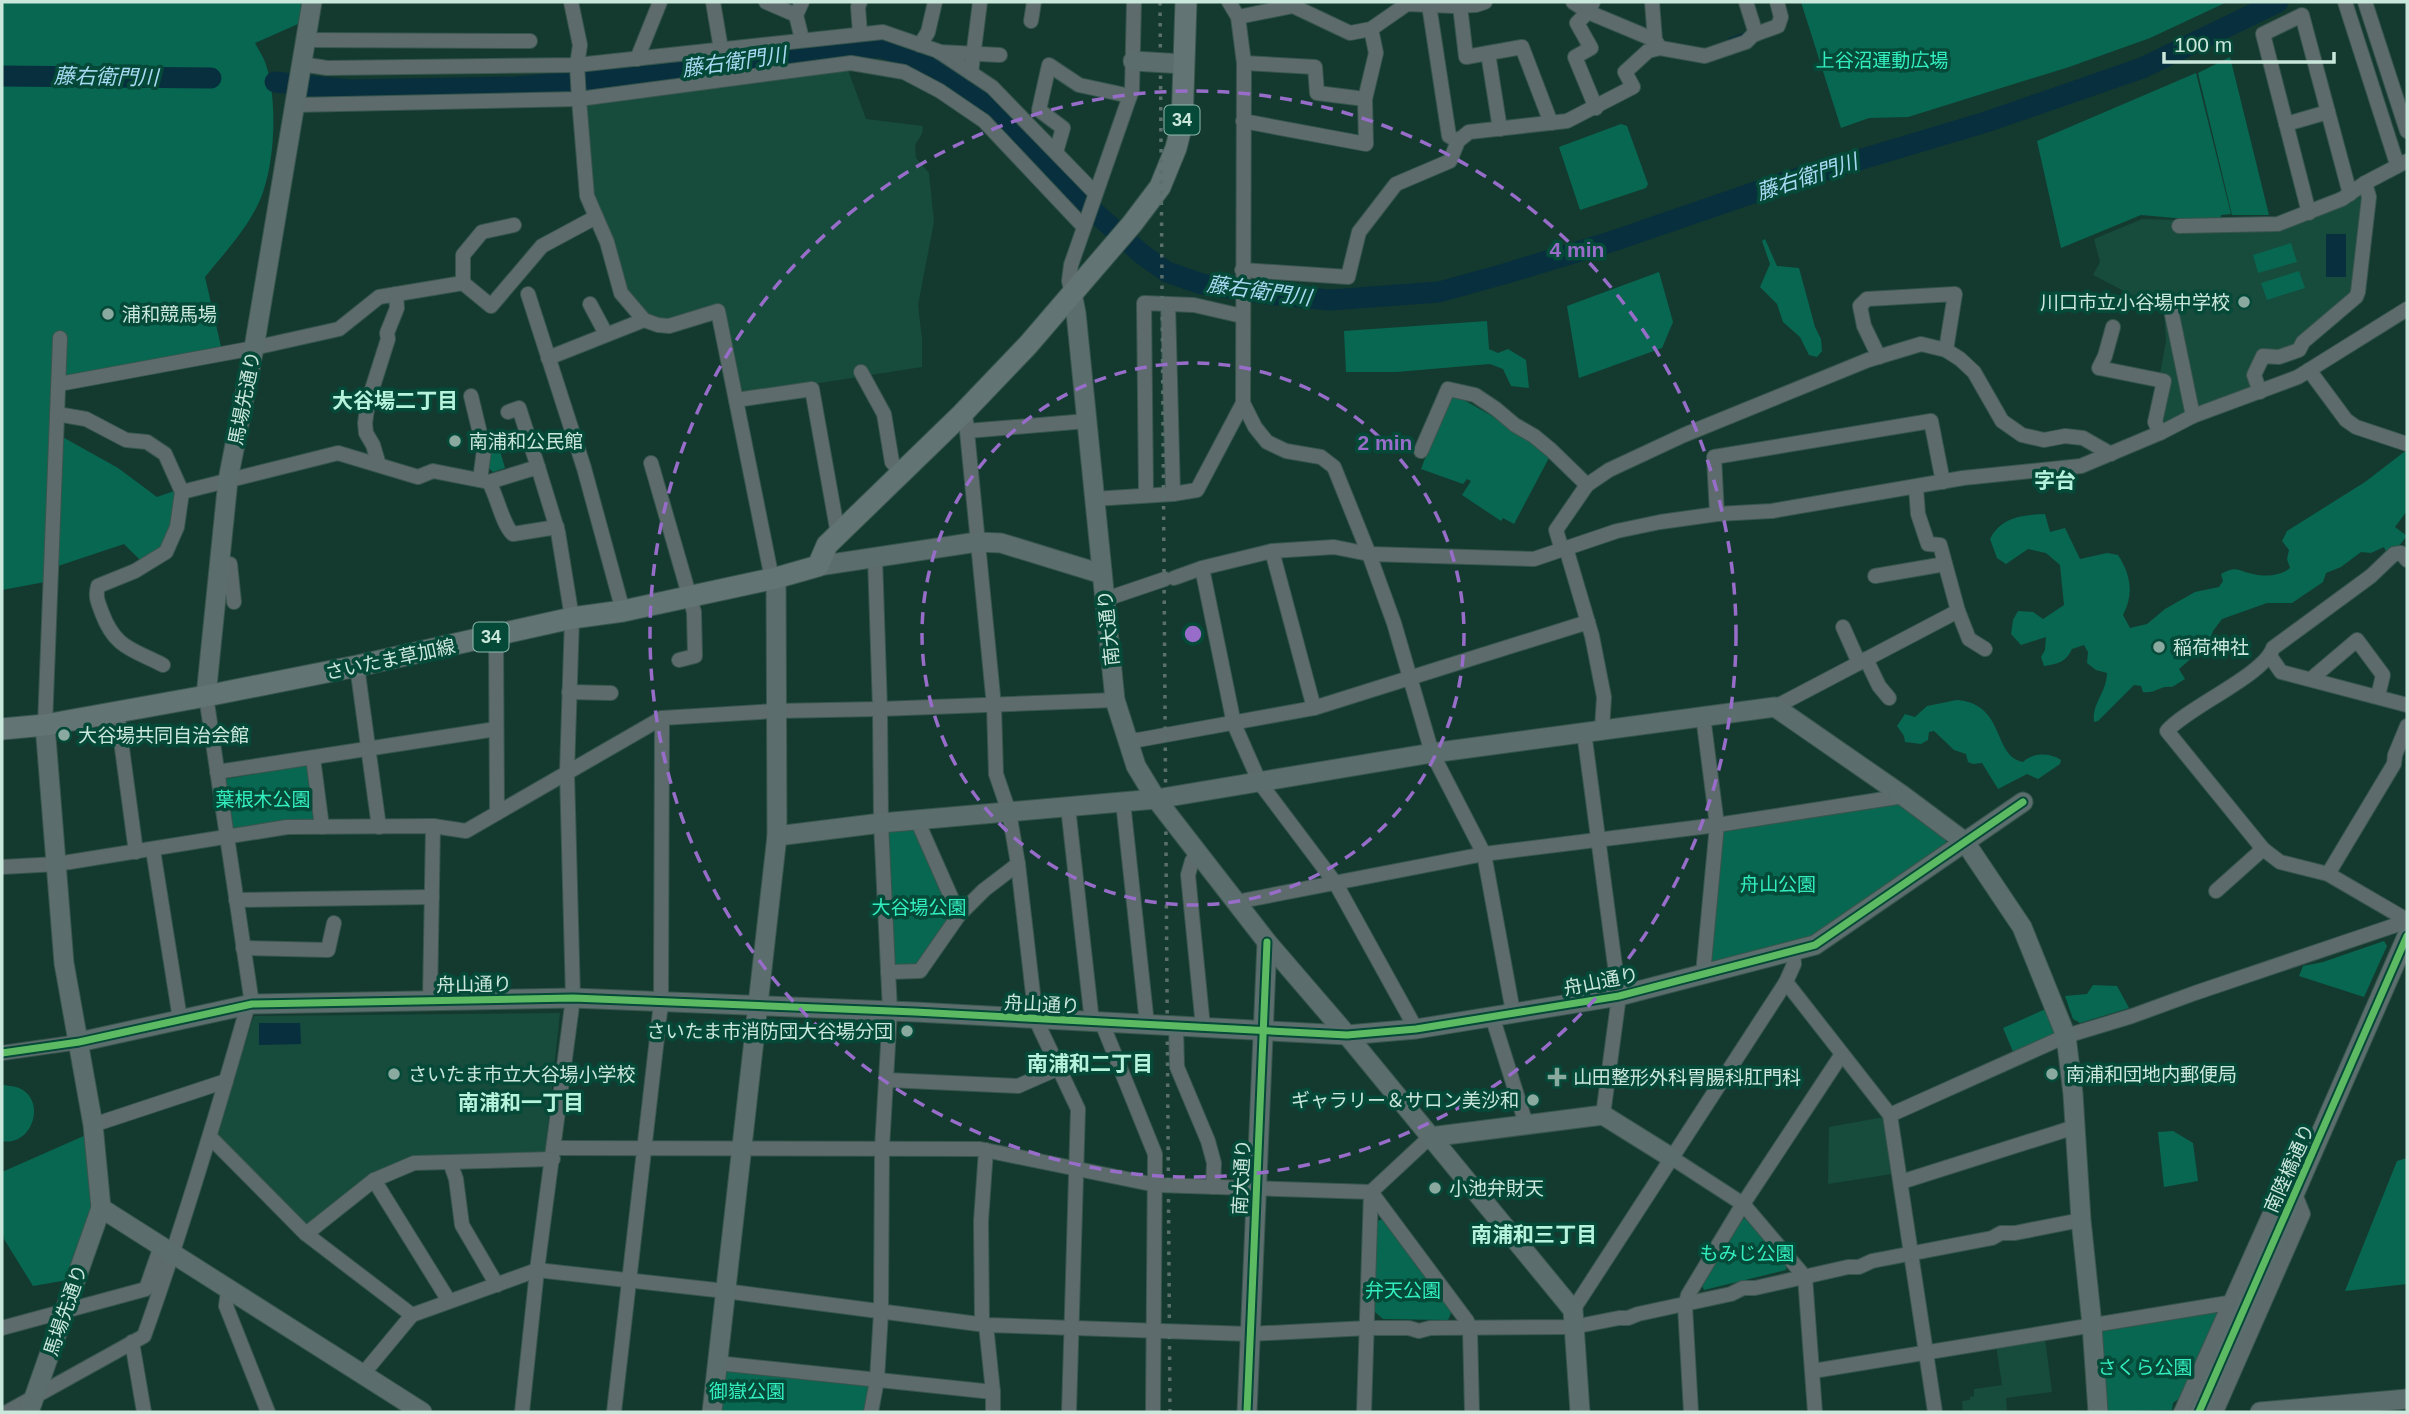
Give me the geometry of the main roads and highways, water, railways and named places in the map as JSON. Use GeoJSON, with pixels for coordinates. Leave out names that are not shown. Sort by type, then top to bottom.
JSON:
{"type":"FeatureCollection","features":[{"type":"Feature","properties":{"kind":"main road","name":"さいたま草加線"},"geometry":{"type":"LineString","coordinates":[[2,729],[45,725],[357,666],[572,618],[624,611],[774,579],[818,566],[827,544],[901,473],[964,423],[1160,187],[1176,148],[1182,124],[1186,2]]}},
{"type":"Feature","properties":{"kind":"water"},"geometry":{"type":"Polygon","coordinates":[[[2326,234],[2346,234],[2346,277],[2326,277],[2326,234]]]}},
{"type":"Feature","properties":{"kind":"water"},"geometry":{"type":"Polygon","coordinates":[[[259,1023],[300,1023],[301,1044],[259,1045],[259,1023]]]}},
{"type":"Feature","properties":{"kind":"waterway","name":"藤右衛門川"},"geometry":{"type":"LineString","coordinates":[[275,82],[350,90],[516,87],[645,75],[782,54],[840,48],[883,48],[935,67],[983,101],[1074,194],[1143,255],[1167,272],[1202,284],[1330,300],[1439,292],[1613,241],[1785,182],[1986,122],[2142,68],[2278,2]]}},
{"type":"Feature","properties":{"kind":"waterway"},"geometry":{"type":"LineString","coordinates":[[1729,40],[1745,34]]}},
{"type":"Feature","properties":{"kind":"waterway","name":"藤右衛門川"},"geometry":{"type":"LineString","coordinates":[[2,76],[211,78]]}},
{"type":"Feature","properties":{"kind":"railway"},"geometry":{"type":"LineString","coordinates":[[1160,2],[1170,1412]]}},
{"type":"Feature","properties":{"kind":"place","name":"川口市立小谷場中学校"},"geometry":{"type":"Point","coordinates":[2244,302]}},
{"type":"Feature","properties":{"kind":"place","name":"浦和競馬場"},"geometry":{"type":"Point","coordinates":[108,314]}},
{"type":"Feature","properties":{"kind":"place","name":"南浦和公民館"},"geometry":{"type":"Point","coordinates":[455,441]}},
{"type":"Feature","properties":{"kind":"place","name":"稲荷神社"},"geometry":{"type":"Point","coordinates":[2159,647]}},
{"type":"Feature","properties":{"kind":"place","name":"大谷場共同自治会館"},"geometry":{"type":"Point","coordinates":[64,735]}},
{"type":"Feature","properties":{"kind":"place","name":"さいたま市消防団大谷場分団"},"geometry":{"type":"Point","coordinates":[907,1031]}},
{"type":"Feature","properties":{"kind":"place","name":"さいたま市立大谷場小学校"},"geometry":{"type":"Point","coordinates":[394,1074]}},
{"type":"Feature","properties":{"kind":"place","name":"南浦和団地内郵便局"},"geometry":{"type":"Point","coordinates":[2052,1074]}},
{"type":"Feature","properties":{"kind":"place","name":"山田整形外科胃腸科肛門科"},"geometry":{"type":"Point","coordinates":[1557,1077]}},
{"type":"Feature","properties":{"kind":"place","name":"ギャラリー＆サロン美沙和"},"geometry":{"type":"Point","coordinates":[1533,1100]}},
{"type":"Feature","properties":{"kind":"place","name":"小池弁財天"},"geometry":{"type":"Point","coordinates":[1435,1188]}},
{"type":"Feature","properties":{"kind":"district","name":"大谷場二丁目"},"geometry":{"type":"Point","coordinates":[395,401]}},
{"type":"Feature","properties":{"kind":"district","name":"字台"},"geometry":{"type":"Point","coordinates":[2055,481]}},
{"type":"Feature","properties":{"kind":"district","name":"南浦和二丁目"},"geometry":{"type":"Point","coordinates":[1090,1064]}},
{"type":"Feature","properties":{"kind":"district","name":"南浦和一丁目"},"geometry":{"type":"Point","coordinates":[521,1103]}},
{"type":"Feature","properties":{"kind":"district","name":"南浦和三丁目"},"geometry":{"type":"Point","coordinates":[1534,1235]}},
{"type":"Feature","properties":{"kind":"park label","name":"上谷沼運動広場"},"geometry":{"type":"Point","coordinates":[1882,60]}},
{"type":"Feature","properties":{"kind":"park label","name":"葉根木公園"},"geometry":{"type":"Point","coordinates":[263,799]}},
{"type":"Feature","properties":{"kind":"park label","name":"舟山公園"},"geometry":{"type":"Point","coordinates":[1778,884]}},
{"type":"Feature","properties":{"kind":"park label","name":"大谷場公園"},"geometry":{"type":"Point","coordinates":[919,907]}},
{"type":"Feature","properties":{"kind":"park label","name":"もみじ公園"},"geometry":{"type":"Point","coordinates":[1747,1253]}},
{"type":"Feature","properties":{"kind":"park label","name":"弁天公園"},"geometry":{"type":"Point","coordinates":[1403,1290]}},
{"type":"Feature","properties":{"kind":"park label","name":"さくら公園"},"geometry":{"type":"Point","coordinates":[2145,1367]}},
{"type":"Feature","properties":{"kind":"park label","name":"御嶽公園"},"geometry":{"type":"Point","coordinates":[747,1391]}}]}
